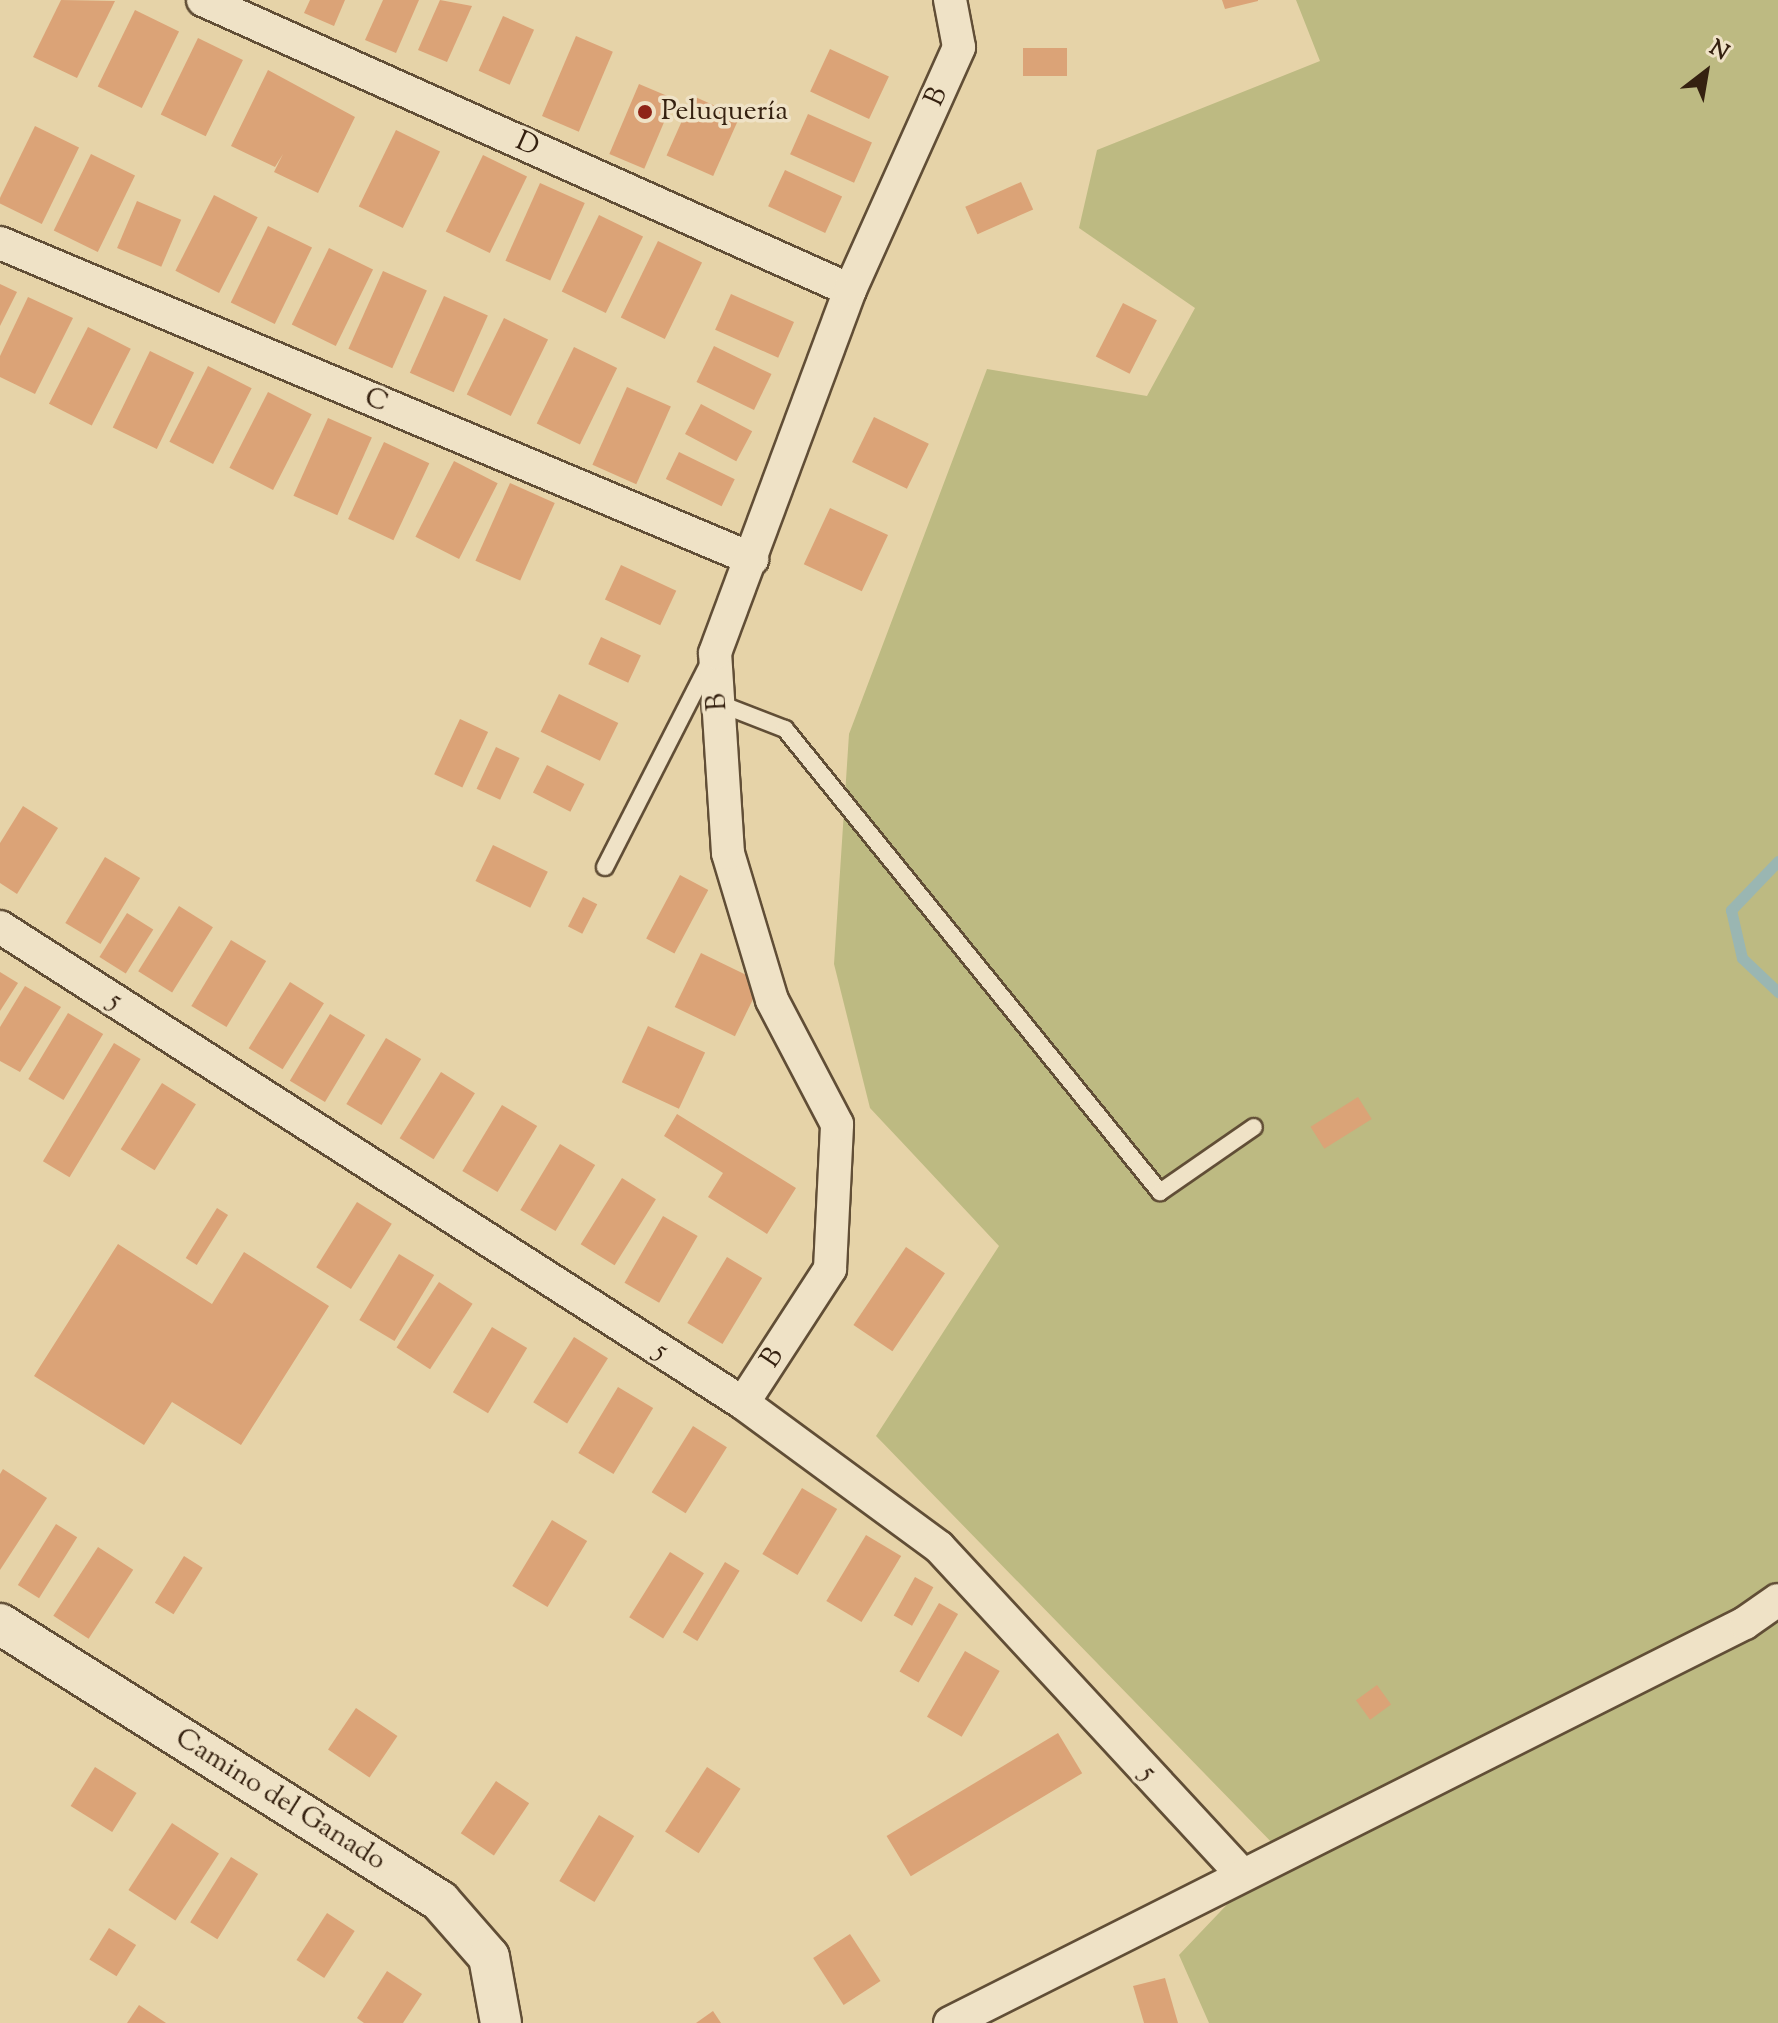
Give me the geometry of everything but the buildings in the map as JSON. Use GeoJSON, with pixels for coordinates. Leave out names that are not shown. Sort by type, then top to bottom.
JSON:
{"type":"FeatureCollection","features":[{"type":"Feature","properties":{"kind":"street","name":"D"},"geometry":{"type":"LineString","coordinates":[[203,0],[850,290]]}},
{"type":"Feature","properties":{"kind":"street","name":"B"},"geometry":{"type":"LineString","coordinates":[[743,1403],[830,1269],[837,1124],[772,1000],[728,853],[715,653],[850,290],[959,47],[950,0]]}},
{"type":"Feature","properties":{"kind":"street","name":"C"},"geometry":{"type":"LineString","coordinates":[[0,243],[752,559]]}},
{"type":"Feature","properties":{"kind":"street","name":"5"},"geometry":{"type":"LineString","coordinates":[[0,927],[743,1403],[939,1547],[1241,1873]]}},
{"type":"Feature","properties":{"kind":"street"},"geometry":{"type":"LineString","coordinates":[[950,2023],[1104,1948],[1241,1873],[1745,1623],[1778,1600]]}},
{"type":"Feature","properties":{"kind":"street","name":"Camino del Ganado"},"geometry":{"type":"LineString","coordinates":[[0,1624],[440,1901],[489,1957],[501,2023]]}},
{"type":"Feature","properties":{"kind":"lane"},"geometry":{"type":"LineString","coordinates":[[605,867],[715,653]]}},
{"type":"Feature","properties":{"kind":"lane"},"geometry":{"type":"LineString","coordinates":[[718,703],[785,729],[1160,1192],[1254,1127]]}},
{"type":"Feature","properties":{"kind":"shaded area"},"geometry":{"type":"Polygon","coordinates":[[[1296,0],[1778,0],[1778,2023],[1209,2023],[1179,1955],[1279,1850],[876,1436],[999,1246],[870,1108],[834,964],[849,734],[987,369],[1147,396],[1195,308],[1079,228],[1097,150],[1320,61],[1296,0]]]}},
{"type":"Feature","properties":{"kind":"waterway"},"geometry":{"type":"LineString","coordinates":[[1778,861],[1731,910],[1742,958],[1778,992]]}},
{"type":"Feature","properties":{"kind":"place","name":"Peluquería"},"geometry":{"type":"Point","coordinates":[645,112]}}]}
